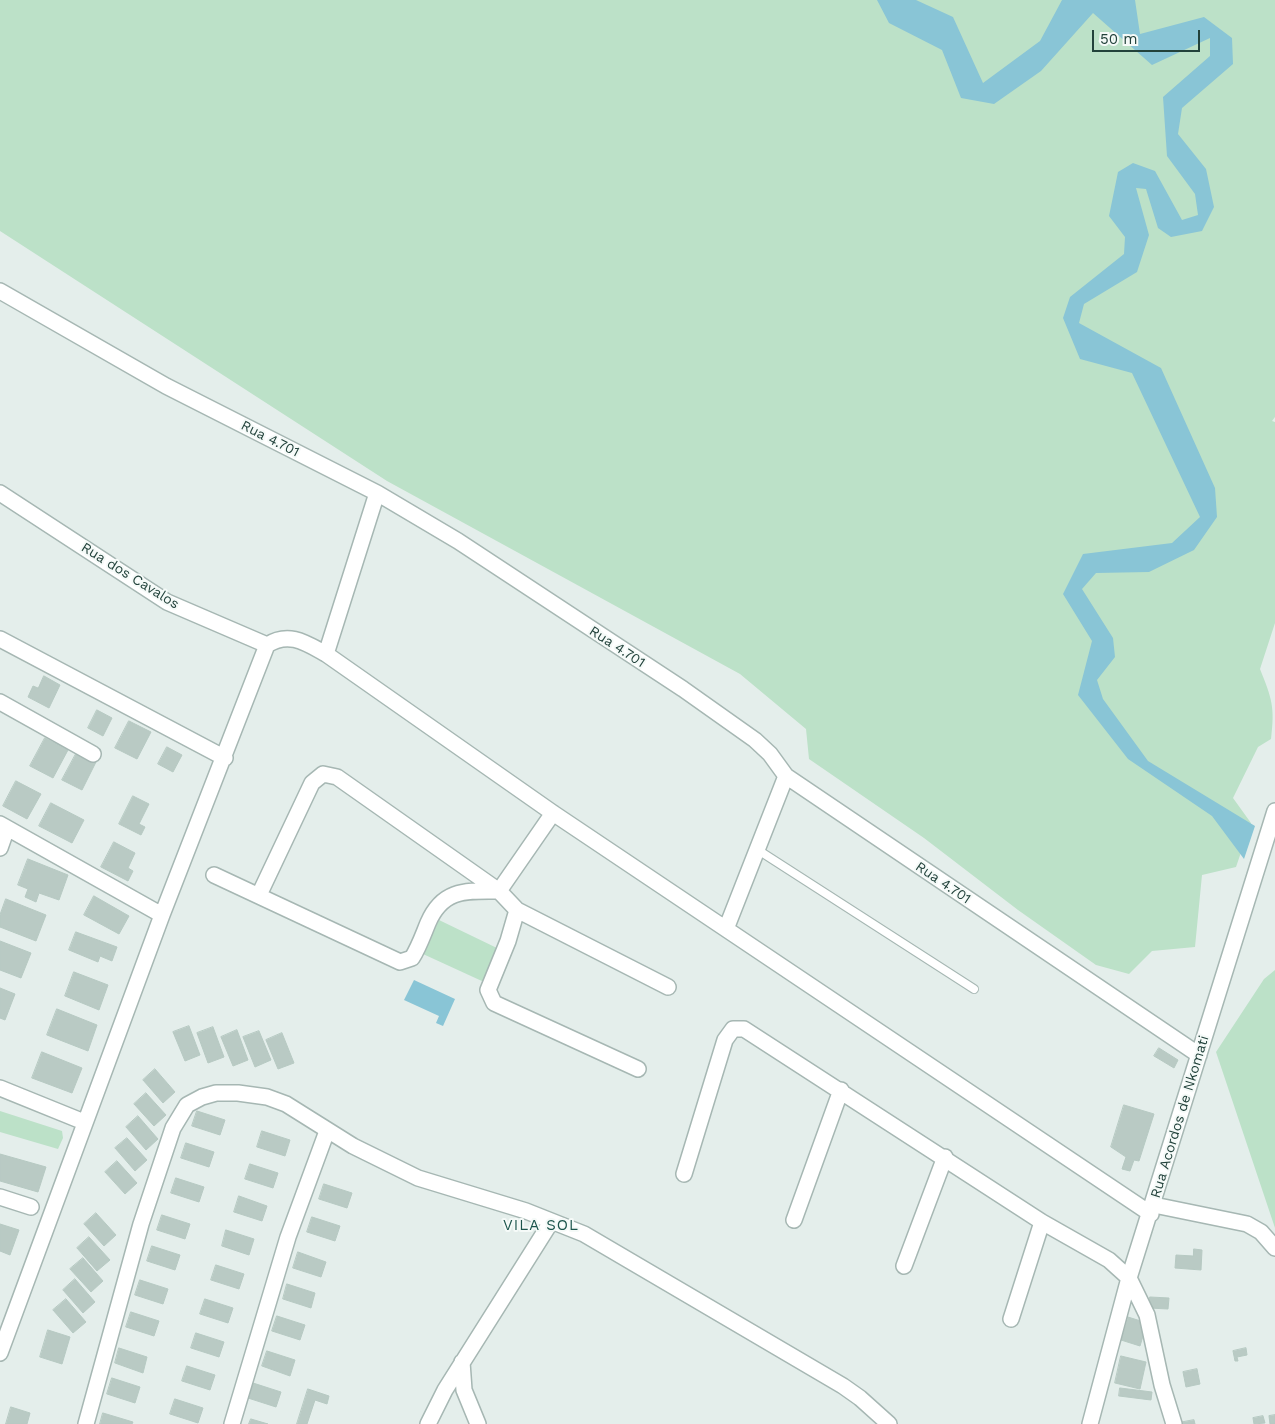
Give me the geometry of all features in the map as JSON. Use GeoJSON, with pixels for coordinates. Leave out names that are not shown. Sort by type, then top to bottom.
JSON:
{"type":"FeatureCollection","features":[{"type":"Feature","properties":{"kind":"street","name":"Rua 4.701"},"geometry":{"type":"LineString","coordinates":[[0,290],[166,386],[377,493],[458,541],[683,689],[755,740],[770,754],[786,776],[1199,1055]]}},
{"type":"Feature","properties":{"kind":"street","name":"Rua dos Cavalos"},"geometry":{"type":"LineString","coordinates":[[0,493],[166,602],[267,645]]}},
{"type":"Feature","properties":{"kind":"street"},"geometry":{"type":"LineString","coordinates":[[326,654],[377,493]]}},
{"type":"Feature","properties":{"kind":"street"},"geometry":{"type":"LineString","coordinates":[[0,1353],[162,915],[225,758],[267,645],[276,640],[297,638],[326,654],[553,813],[726,929],[1152,1209],[1247,1224],[1261,1232],[1275,1248]]}},
{"type":"Feature","properties":{"kind":"street"},"geometry":{"type":"LineString","coordinates":[[0,639],[225,758]]}},
{"type":"Feature","properties":{"kind":"street"},"geometry":{"type":"LineString","coordinates":[[0,702],[93,754]]}},
{"type":"Feature","properties":{"kind":"street"},"geometry":{"type":"LineString","coordinates":[[260,895],[312,783],[317,777],[327,774],[336,777],[369,798],[499,891],[517,910],[668,987]]}},
{"type":"Feature","properties":{"kind":"street"},"geometry":{"type":"LineString","coordinates":[[726,929],[786,776]]}},
{"type":"Feature","properties":{"kind":"street"},"geometry":{"type":"LineString","coordinates":[[499,891],[553,813]]}},
{"type":"Feature","properties":{"kind":"street","name":"Rua Acordos de Nkomati"},"geometry":{"type":"LineString","coordinates":[[1090,1424],[1129,1278],[1273,818]]}},
{"type":"Feature","properties":{"kind":"street"},"geometry":{"type":"LineString","coordinates":[[0,848],[4,826],[162,915]]}},
{"type":"Feature","properties":{"kind":"street"},"geometry":{"type":"LineString","coordinates":[[214,875],[400,962],[412,958],[432,913],[444,898],[456,893],[499,891]]}},
{"type":"Feature","properties":{"kind":"street"},"geometry":{"type":"LineString","coordinates":[[517,910],[508,941],[488,990],[494,1003],[638,1069]]}},
{"type":"Feature","properties":{"kind":"street"},"geometry":{"type":"LineString","coordinates":[[684,1174],[725,1040],[733,1030],[744,1029],[945,1157],[1042,1222],[1109,1260],[1129,1278],[1147,1315],[1162,1385],[1174,1424]]}},
{"type":"Feature","properties":{"kind":"street"},"geometry":{"type":"LineString","coordinates":[[0,1088],[84,1122]]}},
{"type":"Feature","properties":{"kind":"street"},"geometry":{"type":"LineString","coordinates":[[794,1220],[841,1090]]}},
{"type":"Feature","properties":{"kind":"street"},"geometry":{"type":"LineString","coordinates":[[86,1424],[141,1224],[173,1128],[187,1105],[202,1097],[216,1093],[238,1093],[267,1098],[286,1104],[327,1131],[377,1160],[418,1178],[526,1211],[584,1234],[843,1386],[860,1398],[889,1424]]}},
{"type":"Feature","properties":{"kind":"street"},"geometry":{"type":"LineString","coordinates":[[232,1424],[288,1236],[327,1131]]}},
{"type":"Feature","properties":{"kind":"street"},"geometry":{"type":"LineString","coordinates":[[904,1266],[945,1157]]}},
{"type":"Feature","properties":{"kind":"street"},"geometry":{"type":"LineString","coordinates":[[0,1198],[31,1207]]}},
{"type":"Feature","properties":{"kind":"street"},"geometry":{"type":"LineString","coordinates":[[428,1424],[462,1362],[551,1222]]}},
{"type":"Feature","properties":{"kind":"street"},"geometry":{"type":"LineString","coordinates":[[1011,1319],[1042,1222]]}},
{"type":"Feature","properties":{"kind":"street"},"geometry":{"type":"LineString","coordinates":[[462,1362],[464,1390],[478,1424]]}},
{"type":"Feature","properties":{"kind":"lane"},"geometry":{"type":"LineString","coordinates":[[758,850],[974,989]]}},
{"type":"Feature","properties":{"kind":"green space"},"geometry":{"type":"Polygon","coordinates":[[[0,0],[1275,0],[1275,417],[1272,421],[1275,422],[1275,623],[1260,669],[1272,703],[1272,728],[1271,739],[1258,747],[1233,798],[1251,823],[1236,867],[1202,875],[1195,947],[1152,951],[1129,974],[1096,965],[1018,910],[924,838],[809,759],[806,729],[740,674],[387,481],[0,231],[0,0]]]}},
{"type":"Feature","properties":{"kind":"green space"},"geometry":{"type":"Polygon","coordinates":[[[439,920],[499,949],[484,982],[423,954],[439,920]]]}},
{"type":"Feature","properties":{"kind":"green space"},"geometry":{"type":"Polygon","coordinates":[[[1275,970],[1275,1228],[1216,1052],[1264,979],[1275,970]]]}},
{"type":"Feature","properties":{"kind":"green space"},"geometry":{"type":"Polygon","coordinates":[[[0,1111],[62,1131],[63,1138],[58,1149],[0,1132],[0,1111]]]}},
{"type":"Feature","properties":{"kind":"water"},"geometry":{"type":"Polygon","coordinates":[[[877,0],[916,0],[953,17],[983,83],[1040,41],[1062,0],[1135,0],[1140,34],[1204,17],[1232,38],[1233,64],[1182,108],[1178,134],[1206,169],[1214,207],[1202,231],[1171,237],[1158,228],[1146,189],[1136,188],[1149,235],[1137,272],[1084,304],[1079,323],[1161,368],[1215,488],[1217,517],[1194,550],[1149,572],[1096,573],[1082,589],[1113,638],[1115,657],[1097,680],[1103,699],[1148,761],[1255,826],[1244,859],[1212,816],[1128,759],[1078,695],[1092,641],[1063,594],[1083,554],[1172,543],[1200,517],[1132,373],[1080,359],[1063,318],[1070,297],[1124,254],[1125,237],[1109,216],[1118,172],[1133,163],[1155,171],[1182,220],[1198,215],[1195,194],[1167,156],[1163,97],[1210,56],[1210,38],[1152,65],[1093,13],[1041,71],[994,104],[961,98],[942,50],[889,23],[877,0]]]}},
{"type":"Feature","properties":{"kind":"water"},"geometry":{"type":"Polygon","coordinates":[[[414,980],[455,999],[443,1026],[436,1023],[439,1016],[404,1000],[414,980]]]}},
{"type":"Feature","properties":{"kind":"building"},"geometry":{"type":"Polygon","coordinates":[[[44,676],[60,685],[49,708],[28,697],[33,686],[38,688],[44,676]]]}},
{"type":"Feature","properties":{"kind":"building"},"geometry":{"type":"Polygon","coordinates":[[[97,710],[112,718],[103,736],[88,728],[97,710]]]}},
{"type":"Feature","properties":{"kind":"building"},"geometry":{"type":"Polygon","coordinates":[[[129,721],[151,732],[137,759],[115,748],[129,721]]]}},
{"type":"Feature","properties":{"kind":"building"},"geometry":{"type":"Polygon","coordinates":[[[45,738],[68,750],[53,778],[30,766],[45,738]]]}},
{"type":"Feature","properties":{"kind":"building"},"geometry":{"type":"Polygon","coordinates":[[[167,747],[182,755],[173,772],[158,764],[167,747]]]}},
{"type":"Feature","properties":{"kind":"building"},"geometry":{"type":"Polygon","coordinates":[[[77,752],[96,762],[82,790],[62,780],[77,752]]]}},
{"type":"Feature","properties":{"kind":"building"},"geometry":{"type":"Polygon","coordinates":[[[16,781],[41,794],[27,819],[3,806],[16,781]]]}},
{"type":"Feature","properties":{"kind":"building"},"geometry":{"type":"Polygon","coordinates":[[[133,796],[149,804],[139,824],[145,827],[141,835],[119,824],[133,796]]]}},
{"type":"Feature","properties":{"kind":"building"},"geometry":{"type":"Polygon","coordinates":[[[51,803],[84,820],[72,843],[39,826],[51,803]]]}},
{"type":"Feature","properties":{"kind":"building"},"geometry":{"type":"Polygon","coordinates":[[[114,842],[135,853],[128,868],[133,871],[128,881],[101,867],[114,842]]]}},
{"type":"Feature","properties":{"kind":"building"},"geometry":{"type":"Polygon","coordinates":[[[28,859],[68,875],[59,900],[39,893],[36,902],[25,897],[28,889],[18,885],[28,859]]]}},
{"type":"Feature","properties":{"kind":"building"},"geometry":{"type":"Polygon","coordinates":[[[94,896],[129,916],[119,934],[84,915],[94,896]]]}},
{"type":"Feature","properties":{"kind":"building"},"geometry":{"type":"Polygon","coordinates":[[[6,899],[46,915],[36,941],[0,927],[0,915],[6,899]]]}},
{"type":"Feature","properties":{"kind":"building"},"geometry":{"type":"Polygon","coordinates":[[[76,932],[117,947],[112,961],[100,956],[98,962],[69,950],[76,932]]]}},
{"type":"Feature","properties":{"kind":"building"},"geometry":{"type":"Polygon","coordinates":[[[0,941],[31,953],[21,978],[0,970],[0,941]]]}},
{"type":"Feature","properties":{"kind":"building"},"geometry":{"type":"Polygon","coordinates":[[[74,972],[108,985],[99,1010],[65,996],[74,972]]]}},
{"type":"Feature","properties":{"kind":"building"},"geometry":{"type":"Polygon","coordinates":[[[0,988],[15,994],[5,1020],[0,1018],[0,988]]]}},
{"type":"Feature","properties":{"kind":"building"},"geometry":{"type":"Polygon","coordinates":[[[57,1009],[97,1025],[88,1051],[47,1035],[57,1009]]]}},
{"type":"Feature","properties":{"kind":"building"},"geometry":{"type":"Polygon","coordinates":[[[189,1026],[200,1055],[185,1061],[173,1032],[189,1026]]]}},
{"type":"Feature","properties":{"kind":"building"},"geometry":{"type":"Polygon","coordinates":[[[213,1027],[224,1057],[208,1063],[197,1033],[213,1027]]]}},
{"type":"Feature","properties":{"kind":"building"},"geometry":{"type":"Polygon","coordinates":[[[237,1030],[248,1060],[233,1066],[221,1037],[237,1030]]]}},
{"type":"Feature","properties":{"kind":"building"},"geometry":{"type":"Polygon","coordinates":[[[259,1031],[271,1060],[255,1067],[243,1037],[259,1031]]]}},
{"type":"Feature","properties":{"kind":"building"},"geometry":{"type":"Polygon","coordinates":[[[282,1033],[294,1063],[278,1069],[266,1040],[282,1033]]]}},
{"type":"Feature","properties":{"kind":"building"},"geometry":{"type":"Polygon","coordinates":[[[1159,1048],[1178,1060],[1174,1068],[1154,1056],[1159,1048]]]}},
{"type":"Feature","properties":{"kind":"building"},"geometry":{"type":"Polygon","coordinates":[[[42,1052],[82,1068],[72,1093],[32,1078],[42,1052]]]}},
{"type":"Feature","properties":{"kind":"building"},"geometry":{"type":"Polygon","coordinates":[[[155,1069],[175,1092],[163,1103],[143,1080],[155,1069]]]}},
{"type":"Feature","properties":{"kind":"building"},"geometry":{"type":"Polygon","coordinates":[[[146,1093],[166,1115],[154,1126],[134,1104],[146,1093]]]}},
{"type":"Feature","properties":{"kind":"building"},"geometry":{"type":"Polygon","coordinates":[[[1124,1105],[1154,1114],[1139,1161],[1134,1160],[1130,1171],[1122,1169],[1126,1157],[1111,1147],[1124,1105]]]}},
{"type":"Feature","properties":{"kind":"building"},"geometry":{"type":"Polygon","coordinates":[[[197,1111],[225,1120],[220,1135],[192,1126],[197,1111]]]}},
{"type":"Feature","properties":{"kind":"building"},"geometry":{"type":"Polygon","coordinates":[[[138,1116],[158,1139],[146,1150],[126,1127],[138,1116]]]}},
{"type":"Feature","properties":{"kind":"building"},"geometry":{"type":"Polygon","coordinates":[[[262,1131],[290,1140],[285,1156],[257,1147],[262,1131]]]}},
{"type":"Feature","properties":{"kind":"building"},"geometry":{"type":"Polygon","coordinates":[[[127,1138],[147,1160],[135,1171],[115,1148],[127,1138]]]}},
{"type":"Feature","properties":{"kind":"building"},"geometry":{"type":"Polygon","coordinates":[[[186,1143],[214,1152],[209,1167],[181,1158],[186,1143]]]}},
{"type":"Feature","properties":{"kind":"building"},"geometry":{"type":"Polygon","coordinates":[[[0,1154],[46,1167],[38,1192],[0,1181],[0,1154]]]}},
{"type":"Feature","properties":{"kind":"building"},"geometry":{"type":"Polygon","coordinates":[[[117,1161],[137,1183],[125,1194],[105,1172],[117,1161]]]}},
{"type":"Feature","properties":{"kind":"building"},"geometry":{"type":"Polygon","coordinates":[[[250,1164],[278,1173],[273,1188],[245,1179],[250,1164]]]}},
{"type":"Feature","properties":{"kind":"building"},"geometry":{"type":"Polygon","coordinates":[[[176,1178],[204,1187],[199,1202],[171,1193],[176,1178]]]}},
{"type":"Feature","properties":{"kind":"building"},"geometry":{"type":"Polygon","coordinates":[[[324,1184],[352,1193],[347,1208],[319,1199],[324,1184]]]}},
{"type":"Feature","properties":{"kind":"building"},"geometry":{"type":"Polygon","coordinates":[[[239,1196],[267,1206],[262,1221],[234,1212],[239,1196]]]}},
{"type":"Feature","properties":{"kind":"building"},"geometry":{"type":"Polygon","coordinates":[[[96,1213],[116,1235],[104,1246],[84,1224],[96,1213]]]}},
{"type":"Feature","properties":{"kind":"building"},"geometry":{"type":"Polygon","coordinates":[[[162,1215],[190,1224],[185,1239],[157,1230],[162,1215]]]}},
{"type":"Feature","properties":{"kind":"building"},"geometry":{"type":"Polygon","coordinates":[[[312,1217],[340,1226],[335,1241],[307,1232],[312,1217]]]}},
{"type":"Feature","properties":{"kind":"building"},"geometry":{"type":"Polygon","coordinates":[[[0,1224],[19,1230],[10,1255],[0,1251],[0,1224]]]}},
{"type":"Feature","properties":{"kind":"building"},"geometry":{"type":"Polygon","coordinates":[[[226,1230],[254,1239],[249,1255],[222,1246],[226,1230]]]}},
{"type":"Feature","properties":{"kind":"building"},"geometry":{"type":"Polygon","coordinates":[[[89,1237],[110,1260],[97,1271],[77,1248],[89,1237]]]}},
{"type":"Feature","properties":{"kind":"building"},"geometry":{"type":"Polygon","coordinates":[[[152,1246],[180,1255],[175,1270],[147,1261],[152,1246]]]}},
{"type":"Feature","properties":{"kind":"building"},"geometry":{"type":"Polygon","coordinates":[[[1194,1249],[1202,1250],[1201,1270],[1175,1268],[1176,1255],[1193,1256],[1194,1249]]]}},
{"type":"Feature","properties":{"kind":"building"},"geometry":{"type":"Polygon","coordinates":[[[298,1252],[326,1262],[321,1277],[293,1268],[298,1252]]]}},
{"type":"Feature","properties":{"kind":"building"},"geometry":{"type":"Polygon","coordinates":[[[83,1258],[103,1281],[91,1292],[70,1269],[83,1258]]]}},
{"type":"Feature","properties":{"kind":"building"},"geometry":{"type":"Polygon","coordinates":[[[216,1265],[244,1274],[239,1289],[211,1280],[216,1265]]]}},
{"type":"Feature","properties":{"kind":"building"},"geometry":{"type":"Polygon","coordinates":[[[75,1279],[95,1302],[83,1313],[63,1290],[75,1279]]]}},
{"type":"Feature","properties":{"kind":"building"},"geometry":{"type":"Polygon","coordinates":[[[140,1280],[168,1289],[163,1304],[135,1295],[140,1280]]]}},
{"type":"Feature","properties":{"kind":"building"},"geometry":{"type":"Polygon","coordinates":[[[287,1284],[315,1293],[311,1308],[283,1299],[287,1284]]]}},
{"type":"Feature","properties":{"kind":"building"},"geometry":{"type":"Polygon","coordinates":[[[1150,1297],[1169,1298],[1168,1309],[1149,1308],[1150,1297]]]}},
{"type":"Feature","properties":{"kind":"building"},"geometry":{"type":"Polygon","coordinates":[[[66,1299],[86,1322],[73,1333],[53,1310],[66,1299]]]}},
{"type":"Feature","properties":{"kind":"building"},"geometry":{"type":"Polygon","coordinates":[[[205,1299],[233,1308],[228,1323],[200,1314],[205,1299]]]}},
{"type":"Feature","properties":{"kind":"building"},"geometry":{"type":"Polygon","coordinates":[[[131,1312],[159,1321],[154,1336],[126,1327],[131,1312]]]}},
{"type":"Feature","properties":{"kind":"building"},"geometry":{"type":"Polygon","coordinates":[[[277,1316],[305,1325],[300,1340],[272,1331],[277,1316]]]}},
{"type":"Feature","properties":{"kind":"building"},"geometry":{"type":"Polygon","coordinates":[[[1128,1317],[1147,1323],[1140,1346],[1121,1340],[1128,1317]]]}},
{"type":"Feature","properties":{"kind":"building"},"geometry":{"type":"Polygon","coordinates":[[[48,1330],[70,1337],[62,1364],[40,1357],[48,1330]]]}},
{"type":"Feature","properties":{"kind":"building"},"geometry":{"type":"Polygon","coordinates":[[[196,1333],[224,1342],[219,1357],[191,1348],[196,1333]]]}},
{"type":"Feature","properties":{"kind":"building"},"geometry":{"type":"Polygon","coordinates":[[[119,1348],[147,1357],[143,1373],[115,1363],[119,1348]]]}},
{"type":"Feature","properties":{"kind":"building"},"geometry":{"type":"Polygon","coordinates":[[[1246,1348],[1247,1355],[1237,1357],[1238,1361],[1235,1361],[1233,1351],[1246,1348]]]}},
{"type":"Feature","properties":{"kind":"building"},"geometry":{"type":"Polygon","coordinates":[[[267,1351],[295,1360],[290,1376],[262,1366],[267,1351]]]}},
{"type":"Feature","properties":{"kind":"building"},"geometry":{"type":"Polygon","coordinates":[[[1121,1356],[1146,1362],[1140,1389],[1115,1383],[1121,1356]]]}},
{"type":"Feature","properties":{"kind":"building"},"geometry":{"type":"Polygon","coordinates":[[[187,1366],[215,1375],[210,1390],[182,1381],[187,1366]]]}},
{"type":"Feature","properties":{"kind":"building"},"geometry":{"type":"Polygon","coordinates":[[[1197,1369],[1200,1384],[1186,1387],[1183,1372],[1197,1369]]]}},
{"type":"Feature","properties":{"kind":"building"},"geometry":{"type":"Polygon","coordinates":[[[112,1378],[140,1387],[135,1403],[107,1394],[112,1378]]]}},
{"type":"Feature","properties":{"kind":"building"},"geometry":{"type":"Polygon","coordinates":[[[253,1383],[281,1392],[276,1407],[248,1398],[253,1383]]]}},
{"type":"Feature","properties":{"kind":"building"},"geometry":{"type":"Polygon","coordinates":[[[1120,1388],[1152,1392],[1151,1400],[1119,1396],[1120,1388]]]}},
{"type":"Feature","properties":{"kind":"building"},"geometry":{"type":"Polygon","coordinates":[[[308,1389],[329,1396],[327,1404],[315,1400],[307,1424],[297,1424],[308,1389]]]}},
{"type":"Feature","properties":{"kind":"building"},"geometry":{"type":"Polygon","coordinates":[[[175,1399],[203,1408],[198,1423],[170,1414],[175,1399]]]}},
{"type":"Feature","properties":{"kind":"building"},"geometry":{"type":"Polygon","coordinates":[[[11,1407],[30,1413],[27,1424],[6,1424],[11,1407]]]}},
{"type":"Feature","properties":{"kind":"building"},"geometry":{"type":"Polygon","coordinates":[[[103,1413],[133,1422],[132,1424],[100,1424],[103,1413]]]}},
{"type":"Feature","properties":{"kind":"building"},"geometry":{"type":"Polygon","coordinates":[[[1275,1415],[1275,1424],[1270,1424],[1269,1416],[1275,1415]]]}},
{"type":"Feature","properties":{"kind":"building"},"geometry":{"type":"Polygon","coordinates":[[[1263,1416],[1265,1423],[1254,1424],[1253,1418],[1263,1416]]]}},
{"type":"Feature","properties":{"kind":"building"},"geometry":{"type":"Polygon","coordinates":[[[251,1419],[268,1424],[249,1424],[251,1419]]]}},
{"type":"Feature","properties":{"kind":"building"},"geometry":{"type":"Polygon","coordinates":[[[1194,1420],[1195,1424],[1178,1423],[1194,1420]]]}},
{"type":"Feature","properties":{"kind":"district","name":"VILA SOL"},"geometry":{"type":"Point","coordinates":[541,1226]}}]}
